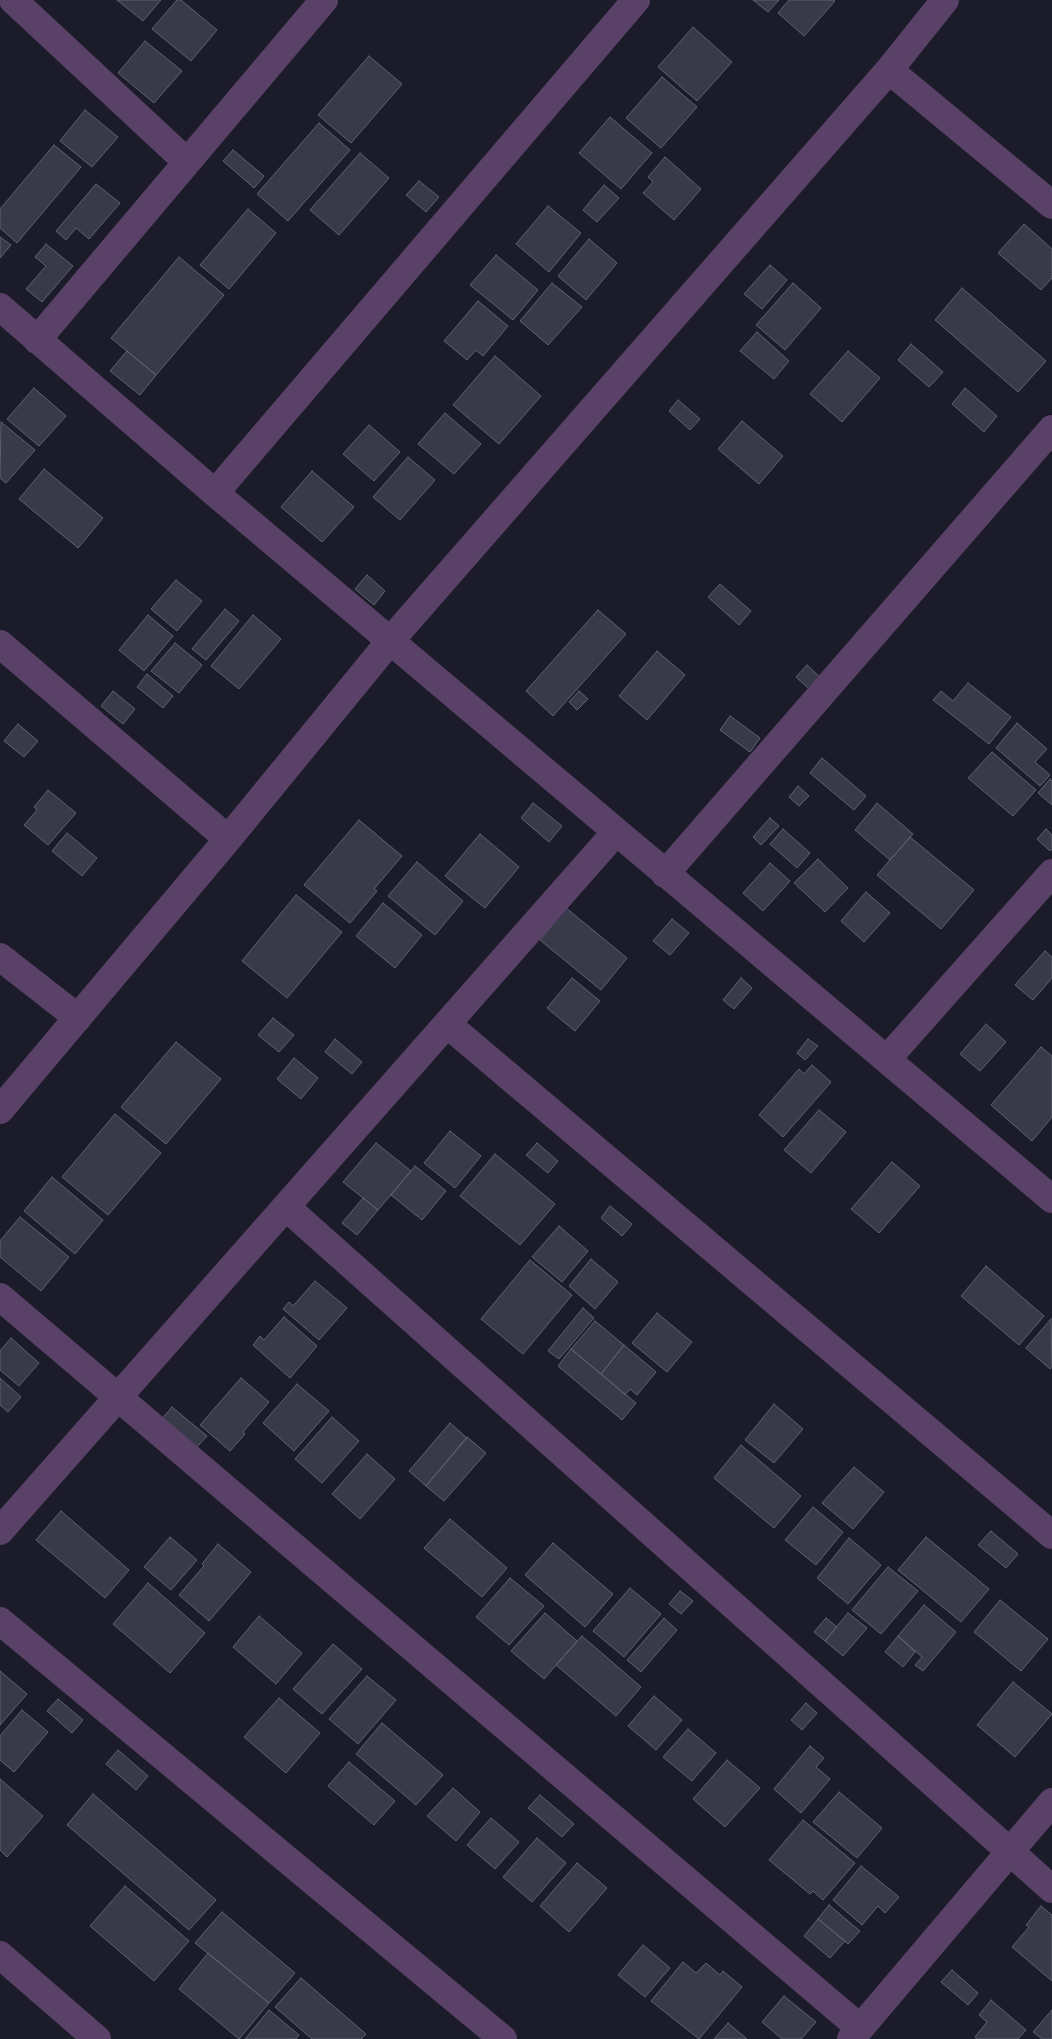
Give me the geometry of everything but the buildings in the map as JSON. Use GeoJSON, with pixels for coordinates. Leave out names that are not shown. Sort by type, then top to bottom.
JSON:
{"type":"FeatureCollection","features":[{"type":"Feature","properties":{"kind":"street"},"geometry":{"type":"LineString","coordinates":[[0,8],[7,0]]}},
{"type":"Feature","properties":{"kind":"street"},"geometry":{"type":"LineString","coordinates":[[13,0],[187,162]]}},
{"type":"Feature","properties":{"kind":"street"},"geometry":{"type":"LineString","coordinates":[[37,340],[324,0]]}},
{"type":"Feature","properties":{"kind":"street"},"geometry":{"type":"LineString","coordinates":[[215,493],[636,0]]}},
{"type":"Feature","properties":{"kind":"street"},"geometry":{"type":"LineString","coordinates":[[0,1110],[228,839],[390,641],[889,70],[945,0]]}},
{"type":"Feature","properties":{"kind":"street"},"geometry":{"type":"LineString","coordinates":[[889,70],[1052,205]]}},
{"type":"Feature","properties":{"kind":"street"},"geometry":{"type":"LineString","coordinates":[[0,307],[215,493],[1052,1199]]}},
{"type":"Feature","properties":{"kind":"street"},"geometry":{"type":"LineString","coordinates":[[665,874],[1052,429]]}},
{"type":"Feature","properties":{"kind":"street"},"geometry":{"type":"LineString","coordinates":[[0,644],[228,839]]}},
{"type":"Feature","properties":{"kind":"street"},"geometry":{"type":"LineString","coordinates":[[0,1531],[616,832]]}},
{"type":"Feature","properties":{"kind":"street"},"geometry":{"type":"LineString","coordinates":[[887,1059],[1052,873]]}},
{"type":"Feature","properties":{"kind":"street"},"geometry":{"type":"LineString","coordinates":[[0,957],[78,1018]]}},
{"type":"Feature","properties":{"kind":"street"},"geometry":{"type":"LineString","coordinates":[[447,1024],[1052,1535]]}},
{"type":"Feature","properties":{"kind":"street"},"geometry":{"type":"LineString","coordinates":[[286,1207],[1052,1889]]}},
{"type":"Feature","properties":{"kind":"street"},"geometry":{"type":"LineString","coordinates":[[0,1297],[856,2034],[1052,1802]]}},
{"type":"Feature","properties":{"kind":"street"},"geometry":{"type":"LineString","coordinates":[[0,1621],[503,2039]]}},
{"type":"Feature","properties":{"kind":"street"},"geometry":{"type":"LineString","coordinates":[[0,1955],[97,2039]]}}]}
